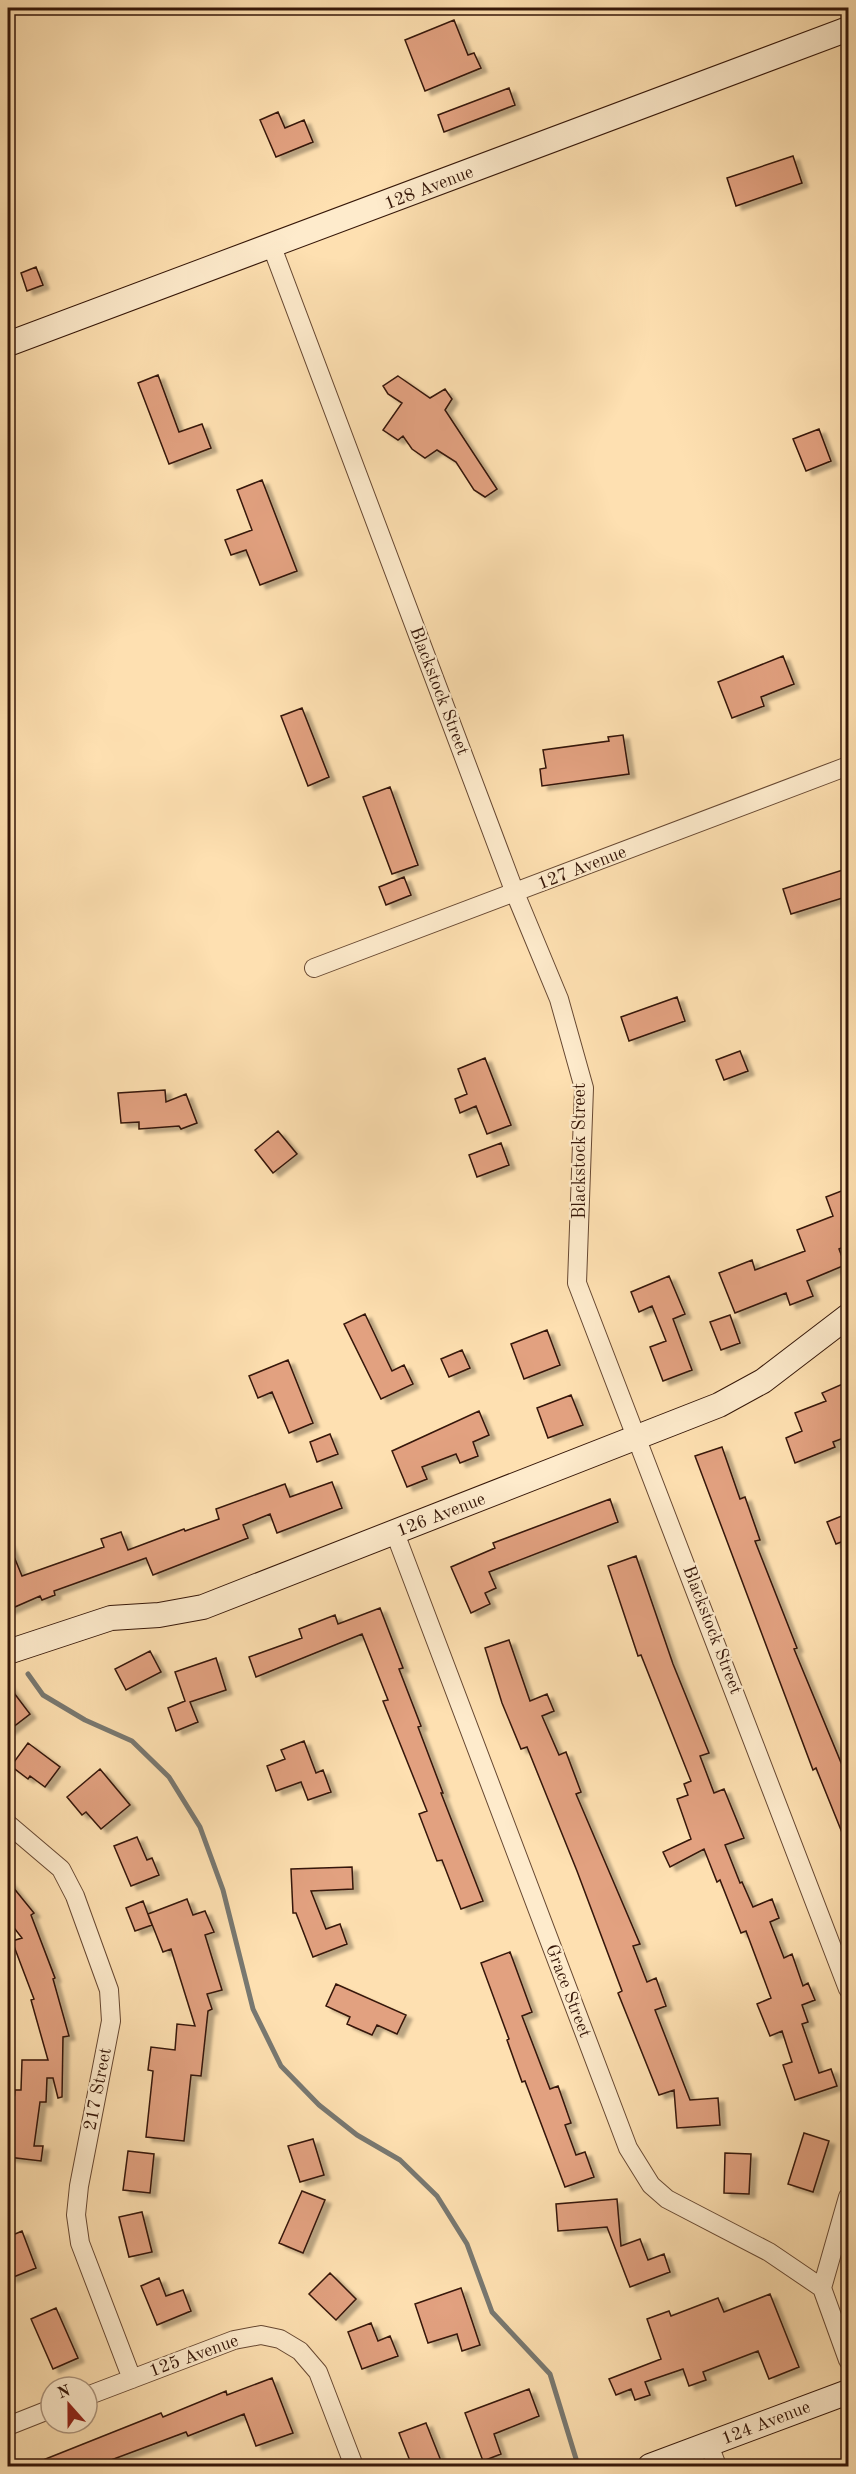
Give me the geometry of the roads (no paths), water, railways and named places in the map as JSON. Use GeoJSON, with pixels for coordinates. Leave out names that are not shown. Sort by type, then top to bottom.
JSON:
{"type":"FeatureCollection","features":[{"type":"Feature","properties":{"kind":"street","name":"128 Avenue"},"geometry":{"type":"LineString","coordinates":[[8,345],[849,29]]}},
{"type":"Feature","properties":{"kind":"street","name":"Blackstock Street"},"geometry":{"type":"LineString","coordinates":[[272,247],[515,894],[559,999],[584,1088],[577,1283],[849,1989]]}},
{"type":"Feature","properties":{"kind":"street","name":"127 Avenue"},"geometry":{"type":"LineString","coordinates":[[314,968],[849,766]]}},
{"type":"Feature","properties":{"kind":"street","name":"126 Avenue"},"geometry":{"type":"LineString","coordinates":[[8,1652],[111,1618],[159,1615],[203,1607],[719,1405],[764,1381],[848,1318]]}},
{"type":"Feature","properties":{"kind":"street","name":"Grace Street"},"geometry":{"type":"LineString","coordinates":[[394,1533],[628,2148],[638,2167],[651,2185],[667,2199],[769,2252],[822,2288]]}},
{"type":"Feature","properties":{"kind":"street","name":"217 Street"},"geometry":{"type":"LineString","coordinates":[[8,1824],[61,1869],[75,1896],[109,1990],[111,2021],[79,2186],[76,2215],[81,2243],[132,2379]]}},
{"type":"Feature","properties":{"kind":"street"},"geometry":{"type":"LineString","coordinates":[[849,2197],[822,2288],[849,2360]]}},
{"type":"Feature","properties":{"kind":"street","name":"125 Avenue"},"geometry":{"type":"LineString","coordinates":[[99,2391],[248,2336],[280,2338],[300,2351],[318,2372],[354,2466]]}},
{"type":"Feature","properties":{"kind":"street","name":"124 Avenue"},"geometry":{"type":"LineString","coordinates":[[650,2466],[712,2456],[849,2392]]}},
{"type":"Feature","properties":{"kind":"street"},"geometry":{"type":"LineString","coordinates":[[8,2426],[39,2414]]}},
{"type":"Feature","properties":{"kind":"waterway"},"geometry":{"type":"LineString","coordinates":[[28,1674],[43,1695],[85,1720],[132,1741],[169,1777],[200,1827],[223,1890],[253,2009],[281,2066],[319,2105],[357,2135],[400,2160],[437,2196],[467,2244],[492,2312],[550,2374],[577,2462]]}}]}
